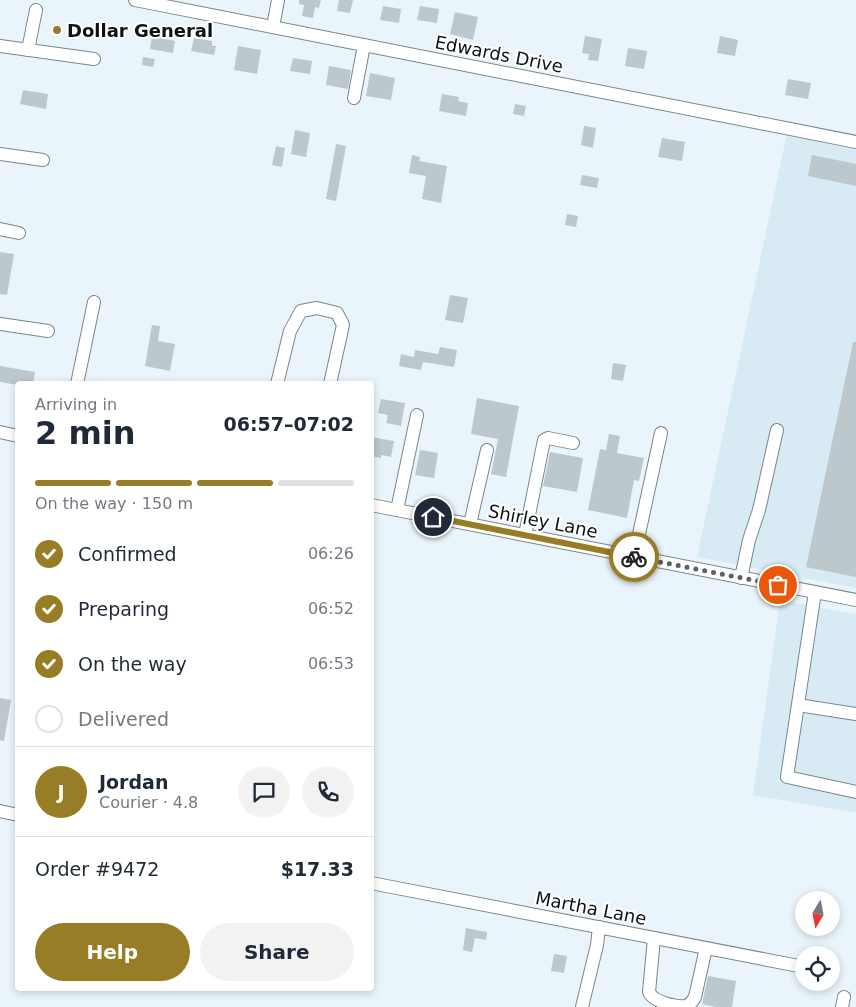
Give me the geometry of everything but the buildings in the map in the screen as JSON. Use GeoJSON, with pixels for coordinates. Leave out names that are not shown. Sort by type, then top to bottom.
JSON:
{"type":"FeatureCollection","features":[{"type":"Feature","properties":{"kind":"street","name":"Edwards Drive"},"geometry":{"type":"LineString","coordinates":[[135,0],[856,142]]}},
{"type":"Feature","properties":{"kind":"street"},"geometry":{"type":"LineString","coordinates":[[273,27],[278,0]]}},
{"type":"Feature","properties":{"kind":"street"},"geometry":{"type":"LineString","coordinates":[[28,50],[36,10]]}},
{"type":"Feature","properties":{"kind":"street"},"geometry":{"type":"LineString","coordinates":[[354,98],[364,45]]}},
{"type":"Feature","properties":{"kind":"street"},"geometry":{"type":"LineString","coordinates":[[0,46],[94,59]]}},
{"type":"Feature","properties":{"kind":"street"},"geometry":{"type":"LineString","coordinates":[[0,154],[43,160]]}},
{"type":"Feature","properties":{"kind":"street"},"geometry":{"type":"LineString","coordinates":[[0,229],[19,233]]}},
{"type":"Feature","properties":{"kind":"street"},"geometry":{"type":"LineString","coordinates":[[78,381],[94,302]]}},
{"type":"Feature","properties":{"kind":"street"},"geometry":{"type":"LineString","coordinates":[[277,381],[290,331],[302,311],[317,308],[337,313],[343,325],[331,381]]}},
{"type":"Feature","properties":{"kind":"street"},"geometry":{"type":"LineString","coordinates":[[0,324],[48,331]]}},
{"type":"Feature","properties":{"kind":"street"},"geometry":{"type":"LineString","coordinates":[[397,510],[417,415]]}},
{"type":"Feature","properties":{"kind":"street"},"geometry":{"type":"LineString","coordinates":[[741,578],[777,430]]}},
{"type":"Feature","properties":{"kind":"street"},"geometry":{"type":"LineString","coordinates":[[0,432],[15,435]]}},
{"type":"Feature","properties":{"kind":"street"},"geometry":{"type":"LineString","coordinates":[[634,557],[661,433]]}},
{"type":"Feature","properties":{"kind":"street"},"geometry":{"type":"LineString","coordinates":[[524,535],[544,440],[548,438],[573,443]]}},
{"type":"Feature","properties":{"kind":"street"},"geometry":{"type":"LineString","coordinates":[[470,524],[487,450]]}},
{"type":"Feature","properties":{"kind":"street","name":"Shirley Lane"},"geometry":{"type":"LineString","coordinates":[[374,506],[856,600]]}},
{"type":"Feature","properties":{"kind":"street"},"geometry":{"type":"LineString","coordinates":[[815,592],[787,776],[856,792]]}},
{"type":"Feature","properties":{"kind":"street"},"geometry":{"type":"LineString","coordinates":[[798,705],[856,714]]}},
{"type":"Feature","properties":{"kind":"street"},"geometry":{"type":"LineString","coordinates":[[0,811],[15,814]]}},
{"type":"Feature","properties":{"kind":"street","name":"Martha Lane"},"geometry":{"type":"LineString","coordinates":[[374,884],[795,965]]}},
{"type":"Feature","properties":{"kind":"street"},"geometry":{"type":"LineString","coordinates":[[582,1007],[597,945],[599,927]]}},
{"type":"Feature","properties":{"kind":"street"},"geometry":{"type":"LineString","coordinates":[[648,1007],[654,938]]}},
{"type":"Feature","properties":{"kind":"street"},"geometry":{"type":"LineString","coordinates":[[649,992],[650,996],[659,1002],[680,1007],[692,1002],[695,997],[706,948]]}},
{"type":"Feature","properties":{"kind":"shaded area"},"geometry":{"type":"Polygon","coordinates":[[[787,133],[856,148],[856,588],[697,557],[787,133]]]}},
{"type":"Feature","properties":{"kind":"shaded area"},"geometry":{"type":"Polygon","coordinates":[[[780,600],[856,614],[856,813],[753,795],[780,600]]]}},
{"type":"Feature","properties":{"kind":"way so far"},"geometry":{"type":"LineString","coordinates":[[634,557],[778,585]]}},
{"type":"Feature","properties":{"kind":"place","name":"Dollar General"},"geometry":{"type":"Point","coordinates":[57,30]}},
{"type":"Feature","properties":{"kind":"route"},"geometry":{"type":"LineString","coordinates":[[433,517],[634,557]]}}]}
